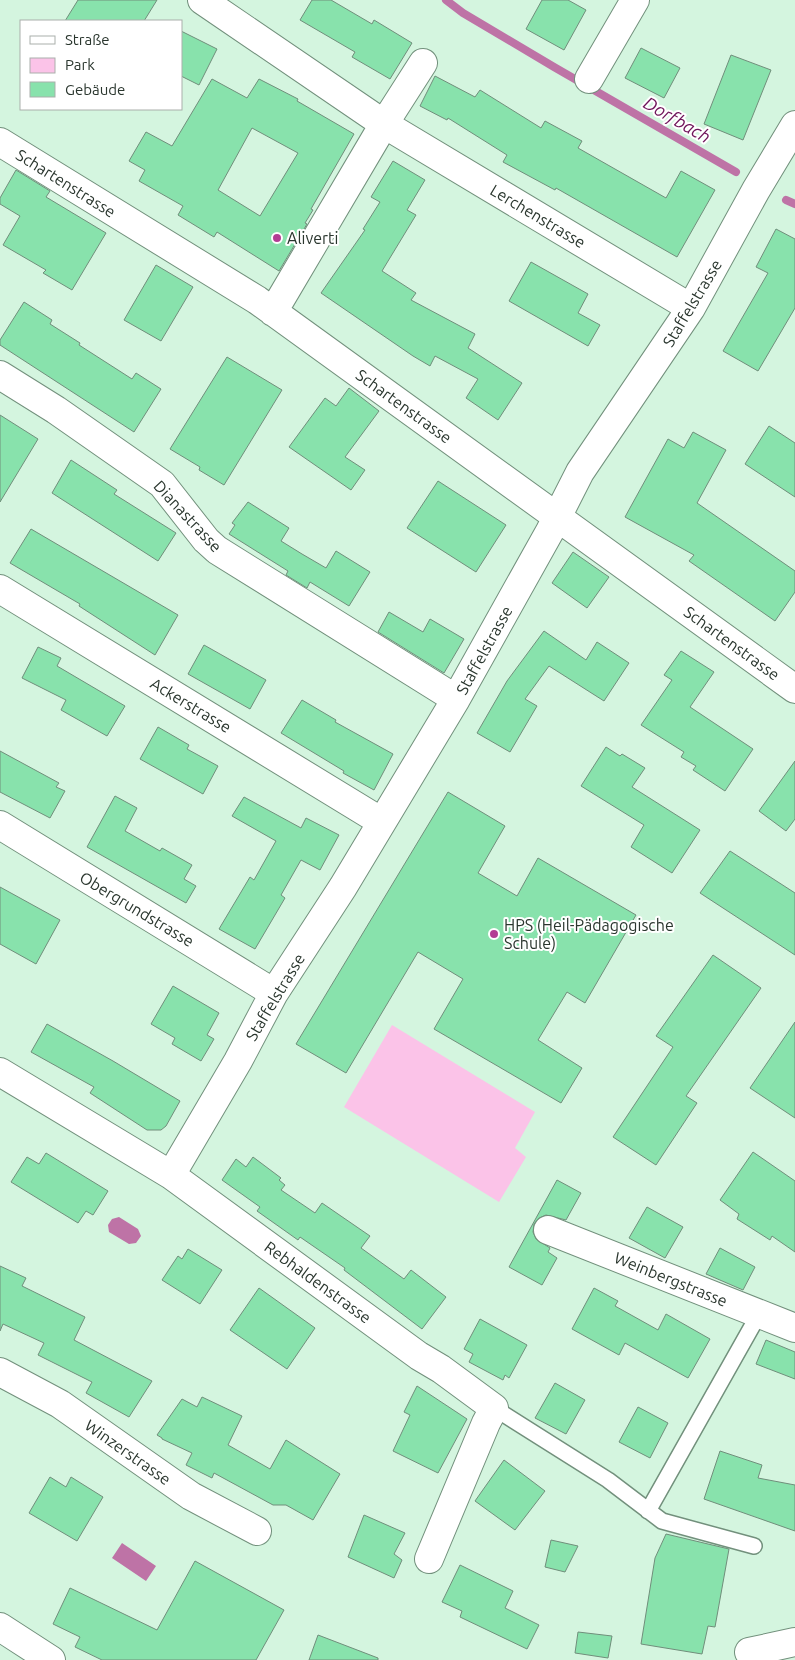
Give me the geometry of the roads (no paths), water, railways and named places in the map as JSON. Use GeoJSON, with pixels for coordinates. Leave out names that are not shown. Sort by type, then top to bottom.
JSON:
{"type":"FeatureCollection","features":[{"type":"Feature","properties":{"kind":"street","name":"Lerchenstrasse"},"geometry":{"type":"LineString","coordinates":[[202,0],[384,124],[691,308]]}},
{"type":"Feature","properties":{"kind":"street"},"geometry":{"type":"LineString","coordinates":[[589,79],[635,0]]}},
{"type":"Feature","properties":{"kind":"street"},"geometry":{"type":"LineString","coordinates":[[272,312],[384,124],[423,63]]}},
{"type":"Feature","properties":{"kind":"street","name":"Staffelstrasse"},"geometry":{"type":"LineString","coordinates":[[171,1175],[238,1061],[274,993],[343,887],[456,699],[580,472],[691,308],[756,190],[795,125]]}},
{"type":"Feature","properties":{"kind":"street","name":"Schartenstrasse"},"geometry":{"type":"LineString","coordinates":[[0,142],[272,312],[556,517],[791,678]]}},
{"type":"Feature","properties":{"kind":"street","name":"Dianastrasse"},"geometry":{"type":"LineString","coordinates":[[0,375],[56,410],[162,484],[206,540],[217,550],[456,699]]}},
{"type":"Feature","properties":{"kind":"street","name":"Ackerstrasse"},"geometry":{"type":"LineString","coordinates":[[0,589],[382,822]]}},
{"type":"Feature","properties":{"kind":"street","name":"Obergrundstrasse"},"geometry":{"type":"LineString","coordinates":[[0,825],[274,993]]}},
{"type":"Feature","properties":{"kind":"street","name":"Rebhaldenstrasse"},"geometry":{"type":"LineString","coordinates":[[0,1072],[171,1175],[419,1356],[441,1369],[494,1408]]}},
{"type":"Feature","properties":{"kind":"street","name":"Weinbergstrasse"},"geometry":{"type":"LineString","coordinates":[[548,1230],[795,1328]]}},
{"type":"Feature","properties":{"kind":"street","name":"Winzerstrasse"},"geometry":{"type":"LineString","coordinates":[[0,1372],[54,1400],[191,1496],[257,1531]]}},
{"type":"Feature","properties":{"kind":"street"},"geometry":{"type":"LineString","coordinates":[[429,1558],[486,1422],[494,1408]]}},
{"type":"Feature","properties":{"kind":"street"},"geometry":{"type":"LineString","coordinates":[[0,1627],[51,1660]]}},
{"type":"Feature","properties":{"kind":"street"},"geometry":{"type":"LineString","coordinates":[[749,1652],[795,1642]]}},
{"type":"Feature","properties":{"kind":"lane"},"geometry":{"type":"LineString","coordinates":[[648,1511],[759,1314]]}},
{"type":"Feature","properties":{"kind":"lane"},"geometry":{"type":"LineString","coordinates":[[494,1408],[608,1480],[662,1521],[754,1546]]}},
{"type":"Feature","properties":{"kind":"waterway"},"geometry":{"type":"LineString","coordinates":[[446,0],[463,13],[554,67],[736,172]]}},
{"type":"Feature","properties":{"kind":"waterway","name":"Dorfbach"},"geometry":{"type":"LineString","coordinates":[[786,200],[795,204]]}},
{"type":"Feature","properties":{"kind":"place","name":"Aliverti"},"geometry":{"type":"Point","coordinates":[277,238]}},
{"type":"Feature","properties":{"kind":"place","name":"HPS (Heil-Pädagogische Schule)"},"geometry":{"type":"Point","coordinates":[494,934]}}]}
